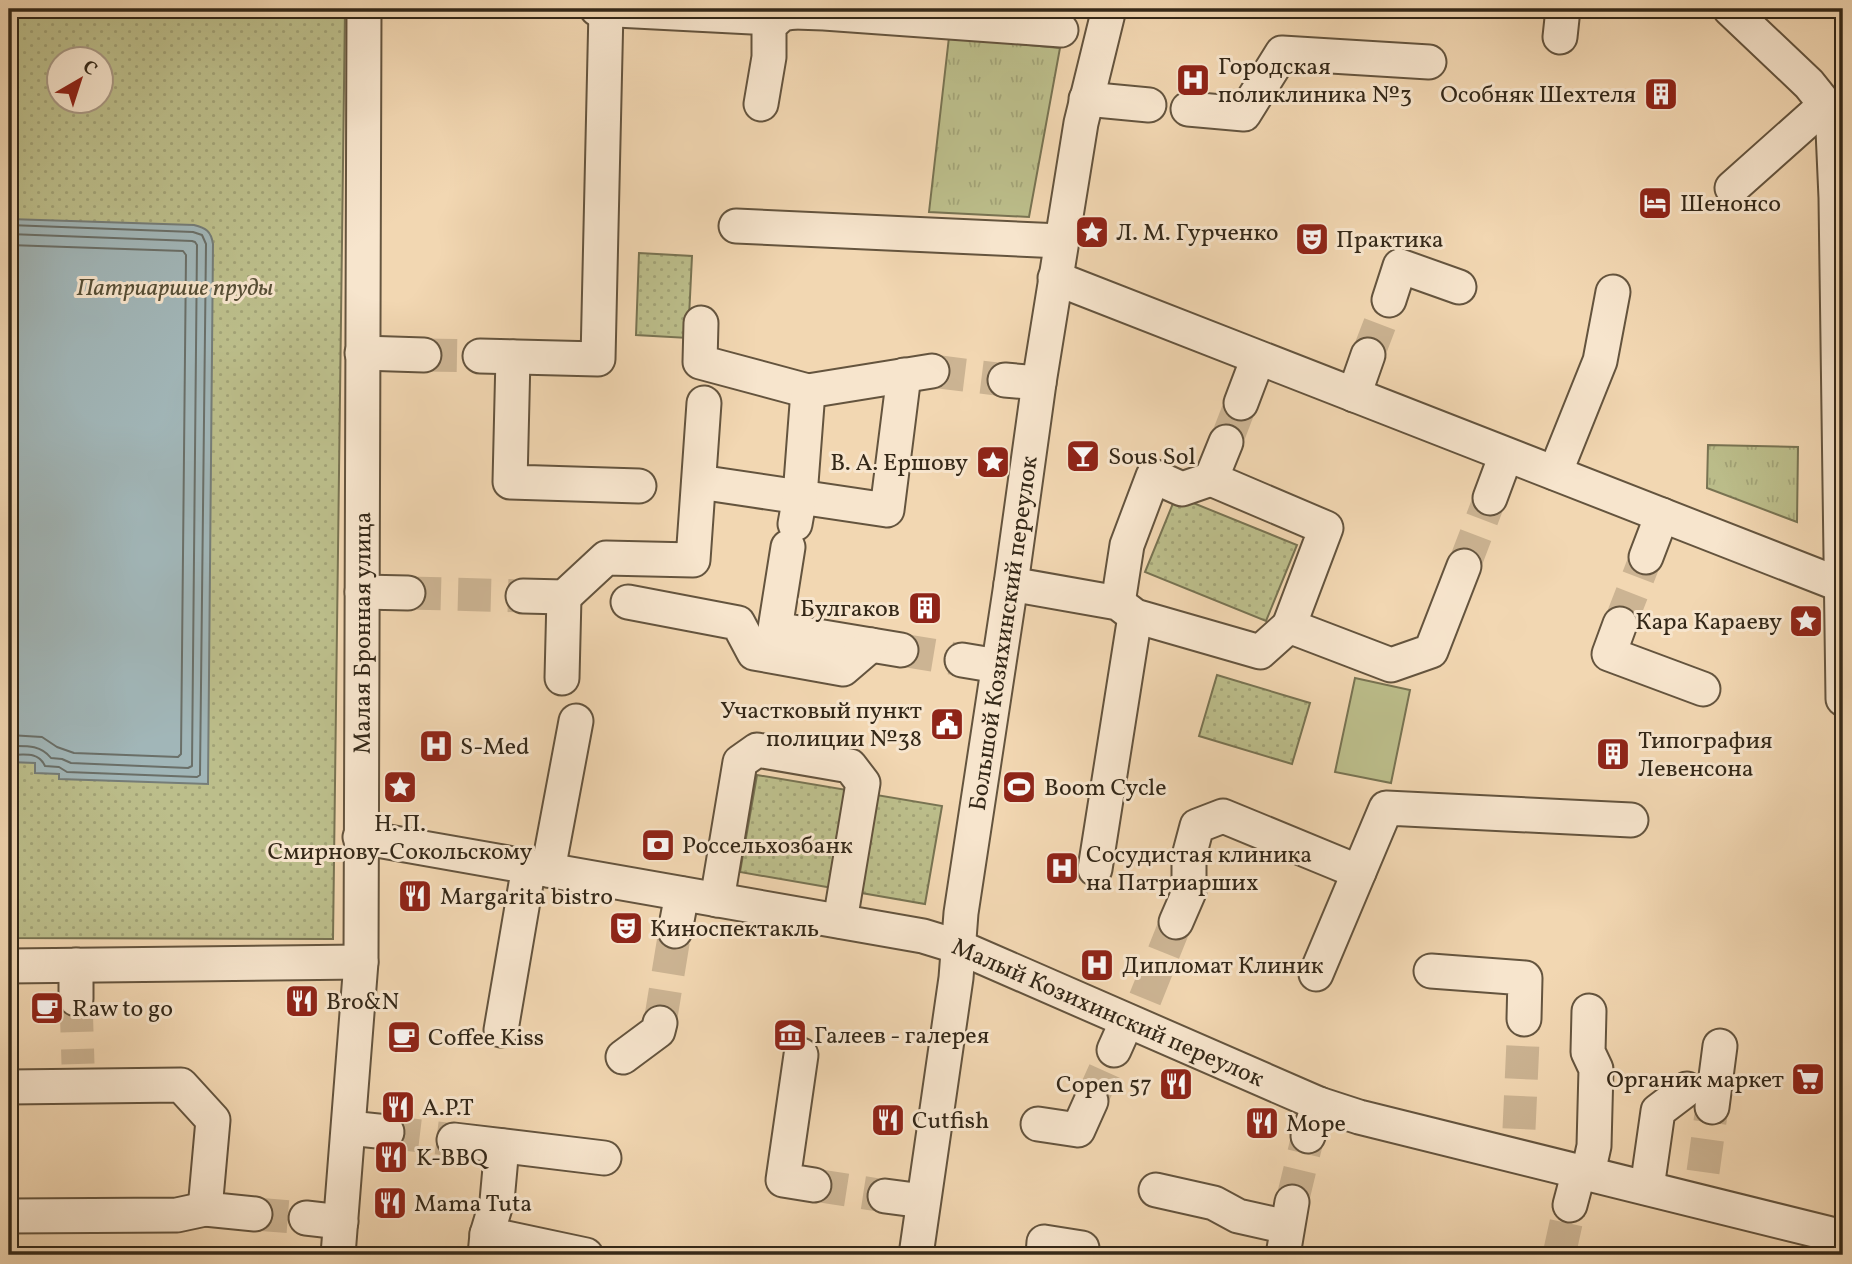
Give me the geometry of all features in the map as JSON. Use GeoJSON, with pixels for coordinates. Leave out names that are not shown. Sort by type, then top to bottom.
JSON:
{"type":"FeatureCollection","features":[{"type":"Feature","properties":{"kind":"street","name":"Малая Бронная улица"},"geometry":{"type":"LineString","coordinates":[[338,1255],[360,962],[364,9]]}},
{"type":"Feature","properties":{"kind":"street"},"geometry":{"type":"LineString","coordinates":[[1730,9],[1809,84],[1824,106],[1839,157],[1843,699]]}},
{"type":"Feature","properties":{"kind":"street"},"geometry":{"type":"LineString","coordinates":[[480,356],[598,359],[601,10],[752,17],[790,12],[824,13],[1061,30]]}},
{"type":"Feature","properties":{"kind":"street"},"geometry":{"type":"LineString","coordinates":[[761,104],[769,57],[769,26],[790,12]]}},
{"type":"Feature","properties":{"kind":"street","name":"Большой Козихинский переулок"},"geometry":{"type":"LineString","coordinates":[[916,1255],[959,947],[961,913],[1055,278],[1086,99],[1108,13]]}},
{"type":"Feature","properties":{"kind":"street"},"geometry":{"type":"LineString","coordinates":[[1188,109],[1244,114],[1282,53],[1429,62]]}},
{"type":"Feature","properties":{"kind":"street"},"geometry":{"type":"LineString","coordinates":[[1086,99],[1149,105]]}},
{"type":"Feature","properties":{"kind":"street"},"geometry":{"type":"LineString","coordinates":[[1732,188],[1824,106]]}},
{"type":"Feature","properties":{"kind":"street"},"geometry":{"type":"LineString","coordinates":[[736,226],[1061,241]]}},
{"type":"Feature","properties":{"kind":"street"},"geometry":{"type":"LineString","coordinates":[[1389,300],[1400,266],[1458,287]]}},
{"type":"Feature","properties":{"kind":"street"},"geometry":{"type":"LineString","coordinates":[[1055,278],[1841,585]]}},
{"type":"Feature","properties":{"kind":"street"},"geometry":{"type":"LineString","coordinates":[[1555,473],[1600,361],[1613,292]]}},
{"type":"Feature","properties":{"kind":"street"},"geometry":{"type":"LineString","coordinates":[[699,482],[794,522],[887,510],[918,373],[808,391],[700,362],[701,323]]}},
{"type":"Feature","properties":{"kind":"street"},"geometry":{"type":"LineString","coordinates":[[362,353],[424,355]]}},
{"type":"Feature","properties":{"kind":"street"},"geometry":{"type":"LineString","coordinates":[[1354,395],[1368,355]]}},
{"type":"Feature","properties":{"kind":"street"},"geometry":{"type":"LineString","coordinates":[[513,357],[510,482],[639,486]]}},
{"type":"Feature","properties":{"kind":"street"},"geometry":{"type":"LineString","coordinates":[[1241,403],[1258,358]]}},
{"type":"Feature","properties":{"kind":"street"},"geometry":{"type":"LineString","coordinates":[[1005,380],[1039,383]]}},
{"type":"Feature","properties":{"kind":"street"},"geometry":{"type":"LineString","coordinates":[[628,603],[738,623],[754,653],[831,667],[843,669],[886,648],[775,629],[794,522],[808,391]]}},
{"type":"Feature","properties":{"kind":"street"},"geometry":{"type":"LineString","coordinates":[[523,596],[564,597],[606,558],[693,560],[704,402]]}},
{"type":"Feature","properties":{"kind":"street"},"geometry":{"type":"LineString","coordinates":[[1211,479],[1226,442]]}},
{"type":"Feature","properties":{"kind":"street"},"geometry":{"type":"LineString","coordinates":[[1490,498],[1506,454]]}},
{"type":"Feature","properties":{"kind":"street"},"geometry":{"type":"LineString","coordinates":[[1011,584],[1127,610],[1260,652],[1289,626],[1326,527],[1211,479],[1182,489],[1153,476],[1127,545],[1127,610],[1095,869]]}},
{"type":"Feature","properties":{"kind":"street"},"geometry":{"type":"LineString","coordinates":[[1646,557],[1662,515]]}},
{"type":"Feature","properties":{"kind":"street"},"geometry":{"type":"LineString","coordinates":[[1289,626],[1391,665],[1431,651],[1464,566]]}},
{"type":"Feature","properties":{"kind":"street"},"geometry":{"type":"LineString","coordinates":[[362,592],[408,593]]}},
{"type":"Feature","properties":{"kind":"street"},"geometry":{"type":"LineString","coordinates":[[562,678],[564,597]]}},
{"type":"Feature","properties":{"kind":"street"},"geometry":{"type":"LineString","coordinates":[[1620,624],[1609,654],[1703,689]]}},
{"type":"Feature","properties":{"kind":"street"},"geometry":{"type":"LineString","coordinates":[[962,660],[999,666]]}},
{"type":"Feature","properties":{"kind":"street"},"geometry":{"type":"LineString","coordinates":[[501,1030],[538,868],[576,721]]}},
{"type":"Feature","properties":{"kind":"street"},"geometry":{"type":"LineString","coordinates":[[717,900],[740,762],[757,750],[850,766],[863,783],[840,922]]}},
{"type":"Feature","properties":{"kind":"street"},"geometry":{"type":"LineString","coordinates":[[1316,974],[1385,808],[1631,820]]}},
{"type":"Feature","properties":{"kind":"street"},"geometry":{"type":"LineString","coordinates":[[1177,922],[1189,892],[1189,856],[1197,826],[1223,816],[1359,872]]}},
{"type":"Feature","properties":{"kind":"street","name":"Малый Козихинский переулок"},"geometry":{"type":"LineString","coordinates":[[360,837],[923,936],[959,947],[1318,1104],[1359,1117],[1516,1142],[1583,1172],[1647,1188],[1701,1186],[1843,1237]]}},
{"type":"Feature","properties":{"kind":"street"},"geometry":{"type":"LineString","coordinates":[[675,932],[682,894]]}},
{"type":"Feature","properties":{"kind":"street"},"geometry":{"type":"LineString","coordinates":[[9,965],[360,962]]}},
{"type":"Feature","properties":{"kind":"street"},"geometry":{"type":"LineString","coordinates":[[76,965],[76,999]]}},
{"type":"Feature","properties":{"kind":"street"},"geometry":{"type":"LineString","coordinates":[[1431,971],[1525,978],[1524,1019]]}},
{"type":"Feature","properties":{"kind":"street"},"geometry":{"type":"LineString","coordinates":[[1570,1205],[1594,1146],[1596,1069],[1588,1052],[1589,1011]]}},
{"type":"Feature","properties":{"kind":"street"},"geometry":{"type":"LineString","coordinates":[[623,1057],[658,1031],[660,1023]]}},
{"type":"Feature","properties":{"kind":"street"},"geometry":{"type":"LineString","coordinates":[[1647,1188],[1658,1111],[1699,1098],[1720,1046]]}},
{"type":"Feature","properties":{"kind":"street"},"geometry":{"type":"LineString","coordinates":[[801,1055],[783,1180],[814,1185]]}},
{"type":"Feature","properties":{"kind":"street"},"geometry":{"type":"LineString","coordinates":[[9,1087],[78,1075],[181,1085],[213,1120],[205,1209]]}},
{"type":"Feature","properties":{"kind":"street"},"geometry":{"type":"LineString","coordinates":[[1038,1124],[1078,1130],[1091,1101]]}},
{"type":"Feature","properties":{"kind":"street"},"geometry":{"type":"LineString","coordinates":[[1308,1136],[1318,1104]]}},
{"type":"Feature","properties":{"kind":"street"},"geometry":{"type":"LineString","coordinates":[[349,1128],[387,1132]]}},
{"type":"Feature","properties":{"kind":"street"},"geometry":{"type":"LineString","coordinates":[[454,1140],[604,1158]]}},
{"type":"Feature","properties":{"kind":"street"},"geometry":{"type":"LineString","coordinates":[[502,1146],[497,1201],[486,1245],[586,1255]]}},
{"type":"Feature","properties":{"kind":"street"},"geometry":{"type":"LineString","coordinates":[[1156,1190],[1214,1203],[1238,1216],[1287,1228]]}},
{"type":"Feature","properties":{"kind":"street"},"geometry":{"type":"LineString","coordinates":[[885,1196],[923,1201]]}},
{"type":"Feature","properties":{"kind":"street"},"geometry":{"type":"LineString","coordinates":[[9,1216],[177,1215],[205,1209],[255,1214]]}},
{"type":"Feature","properties":{"kind":"street"},"geometry":{"type":"LineString","coordinates":[[306,1218],[341,1222]]}},
{"type":"Feature","properties":{"kind":"street"},"geometry":{"type":"LineString","coordinates":[[1043,1255],[1044,1242],[1082,1248]]}},
{"type":"Feature","properties":{"kind":"green space","name":"Патриаршие пруды"},"geometry":{"type":"Polygon","coordinates":[[[9,9],[345,9],[333,939],[9,938],[9,9]]]}},
{"type":"Feature","properties":{"kind":"green space"},"geometry":{"type":"Polygon","coordinates":[[[949,37],[1060,48],[1029,217],[929,212],[949,37]]]}},
{"type":"Feature","properties":{"kind":"green space"},"geometry":{"type":"Polygon","coordinates":[[[639,253],[692,256],[688,338],[636,335],[639,253]]]}},
{"type":"Feature","properties":{"kind":"green space"},"geometry":{"type":"Polygon","coordinates":[[[1708,445],[1798,447],[1797,522],[1707,488],[1708,445]]]}},
{"type":"Feature","properties":{"kind":"green space"},"geometry":{"type":"Polygon","coordinates":[[[1176,496],[1297,545],[1266,621],[1145,572],[1176,496]]]}},
{"type":"Feature","properties":{"kind":"green space"},"geometry":{"type":"Polygon","coordinates":[[[1217,675],[1310,703],[1292,764],[1199,736],[1217,675]]]}},
{"type":"Feature","properties":{"kind":"green space"},"geometry":{"type":"Polygon","coordinates":[[[1355,678],[1410,690],[1391,783],[1335,772],[1355,678]]]}},
{"type":"Feature","properties":{"kind":"green space"},"geometry":{"type":"Polygon","coordinates":[[[757,775],[942,806],[925,904],[740,872],[757,775]]]}},
{"type":"Feature","properties":{"kind":"water","name":"Патриаршие пруды"},"geometry":{"type":"Polygon","coordinates":[[[9,219],[194,225],[205,229],[211,236],[208,784],[59,779],[59,774],[35,773],[35,763],[9,762],[9,219]]]}},
{"type":"Feature","properties":{"kind":"tunnel"},"geometry":{"type":"LineString","coordinates":[[1368,355],[1389,300]]}},
{"type":"Feature","properties":{"kind":"tunnel"},"geometry":{"type":"LineString","coordinates":[[424,355],[480,356]]}},
{"type":"Feature","properties":{"kind":"tunnel"},"geometry":{"type":"LineString","coordinates":[[932,371],[1005,380]]}},
{"type":"Feature","properties":{"kind":"tunnel"},"geometry":{"type":"LineString","coordinates":[[1226,442],[1241,403]]}},
{"type":"Feature","properties":{"kind":"tunnel"},"geometry":{"type":"LineString","coordinates":[[1464,566],[1490,498]]}},
{"type":"Feature","properties":{"kind":"tunnel"},"geometry":{"type":"LineString","coordinates":[[1620,624],[1646,557]]}},
{"type":"Feature","properties":{"kind":"tunnel"},"geometry":{"type":"LineString","coordinates":[[408,593],[523,596]]}},
{"type":"Feature","properties":{"kind":"tunnel"},"geometry":{"type":"LineString","coordinates":[[901,650],[962,660]]}},
{"type":"Feature","properties":{"kind":"tunnel"},"geometry":{"type":"LineString","coordinates":[[1145,999],[1176,922]]}},
{"type":"Feature","properties":{"kind":"tunnel"},"geometry":{"type":"LineString","coordinates":[[660,1023],[675,931]]}},
{"type":"Feature","properties":{"kind":"tunnel"},"geometry":{"type":"LineString","coordinates":[[76,999],[78,1064]]}},
{"type":"Feature","properties":{"kind":"tunnel"},"geometry":{"type":"LineString","coordinates":[[1519,1129],[1524,1019]]}},
{"type":"Feature","properties":{"kind":"tunnel"},"geometry":{"type":"LineString","coordinates":[[1091,1101],[1114,1050]]}},
{"type":"Feature","properties":{"kind":"tunnel"},"geometry":{"type":"LineString","coordinates":[[1703,1172],[1712,1107]]}},
{"type":"Feature","properties":{"kind":"tunnel"},"geometry":{"type":"LineString","coordinates":[[387,1132],[454,1140]]}},
{"type":"Feature","properties":{"kind":"tunnel"},"geometry":{"type":"LineString","coordinates":[[1292,1202],[1308,1136]]}},
{"type":"Feature","properties":{"kind":"tunnel"},"geometry":{"type":"LineString","coordinates":[[814,1185],[885,1196]]}},
{"type":"Feature","properties":{"kind":"tunnel"},"geometry":{"type":"LineString","coordinates":[[1559,1255],[1570,1205]]}},
{"type":"Feature","properties":{"kind":"tunnel"},"geometry":{"type":"LineString","coordinates":[[255,1214],[306,1218]]}},
{"type":"Feature","properties":{"kind":"place","name":"Городская поликлиника №3"},"geometry":{"type":"Point","coordinates":[1193,80]}},
{"type":"Feature","properties":{"kind":"place","name":"Особняк Шехтеля"},"geometry":{"type":"Point","coordinates":[1661,94]}},
{"type":"Feature","properties":{"kind":"place","name":"Шенонсо"},"geometry":{"type":"Point","coordinates":[1655,203]}},
{"type":"Feature","properties":{"kind":"place","name":"Л. М. Гурченко"},"geometry":{"type":"Point","coordinates":[1092,232]}},
{"type":"Feature","properties":{"kind":"place","name":"Практика"},"geometry":{"type":"Point","coordinates":[1312,239]}},
{"type":"Feature","properties":{"kind":"place","name":"Sous Sol"},"geometry":{"type":"Point","coordinates":[1083,456]}},
{"type":"Feature","properties":{"kind":"place","name":"В. А. Ершову"},"geometry":{"type":"Point","coordinates":[993,462]}},
{"type":"Feature","properties":{"kind":"place","name":"Булгаков"},"geometry":{"type":"Point","coordinates":[925,608]}},
{"type":"Feature","properties":{"kind":"place","name":"Кара Караеву"},"geometry":{"type":"Point","coordinates":[1806,621]}},
{"type":"Feature","properties":{"kind":"place","name":"Участковый пункт полиции №38"},"geometry":{"type":"Point","coordinates":[947,724]}},
{"type":"Feature","properties":{"kind":"place","name":"S-Med"},"geometry":{"type":"Point","coordinates":[436,746]}},
{"type":"Feature","properties":{"kind":"place","name":"Типография Левенсона"},"geometry":{"type":"Point","coordinates":[1613,754]}},
{"type":"Feature","properties":{"kind":"place","name":"Н. П. Смирнову-Сокольскому"},"geometry":{"type":"Point","coordinates":[400,787]}},
{"type":"Feature","properties":{"kind":"place","name":"Boom Cycle"},"geometry":{"type":"Point","coordinates":[1019,787]}},
{"type":"Feature","properties":{"kind":"place","name":"Россельхозбанк"},"geometry":{"type":"Point","coordinates":[658,845]}},
{"type":"Feature","properties":{"kind":"place","name":"Сосудистая клиника на Патриарших"},"geometry":{"type":"Point","coordinates":[1062,868]}},
{"type":"Feature","properties":{"kind":"place","name":"Margarita bistro"},"geometry":{"type":"Point","coordinates":[415,896]}},
{"type":"Feature","properties":{"kind":"place","name":"Киноспектакль"},"geometry":{"type":"Point","coordinates":[626,928]}},
{"type":"Feature","properties":{"kind":"place","name":"Дипломат Клиник"},"geometry":{"type":"Point","coordinates":[1097,965]}},
{"type":"Feature","properties":{"kind":"place","name":"Bro&N"},"geometry":{"type":"Point","coordinates":[302,1001]}},
{"type":"Feature","properties":{"kind":"place","name":"Raw to go"},"geometry":{"type":"Point","coordinates":[47,1008]}},
{"type":"Feature","properties":{"kind":"place","name":"Галеев - галерея"},"geometry":{"type":"Point","coordinates":[790,1035]}},
{"type":"Feature","properties":{"kind":"place","name":"Coffee Kiss"},"geometry":{"type":"Point","coordinates":[404,1037]}},
{"type":"Feature","properties":{"kind":"place","name":"Органик маркет"},"geometry":{"type":"Point","coordinates":[1808,1079]}},
{"type":"Feature","properties":{"kind":"place","name":"Copen 57"},"geometry":{"type":"Point","coordinates":[1176,1084]}},
{"type":"Feature","properties":{"kind":"place","name":"А.Р.Т"},"geometry":{"type":"Point","coordinates":[398,1107]}},
{"type":"Feature","properties":{"kind":"place","name":"Cutfish"},"geometry":{"type":"Point","coordinates":[888,1120]}},
{"type":"Feature","properties":{"kind":"place","name":"Море"},"geometry":{"type":"Point","coordinates":[1262,1123]}},
{"type":"Feature","properties":{"kind":"place","name":"K-BBQ"},"geometry":{"type":"Point","coordinates":[391,1157]}},
{"type":"Feature","properties":{"kind":"place","name":"Mama Tuta"},"geometry":{"type":"Point","coordinates":[390,1203]}}]}
